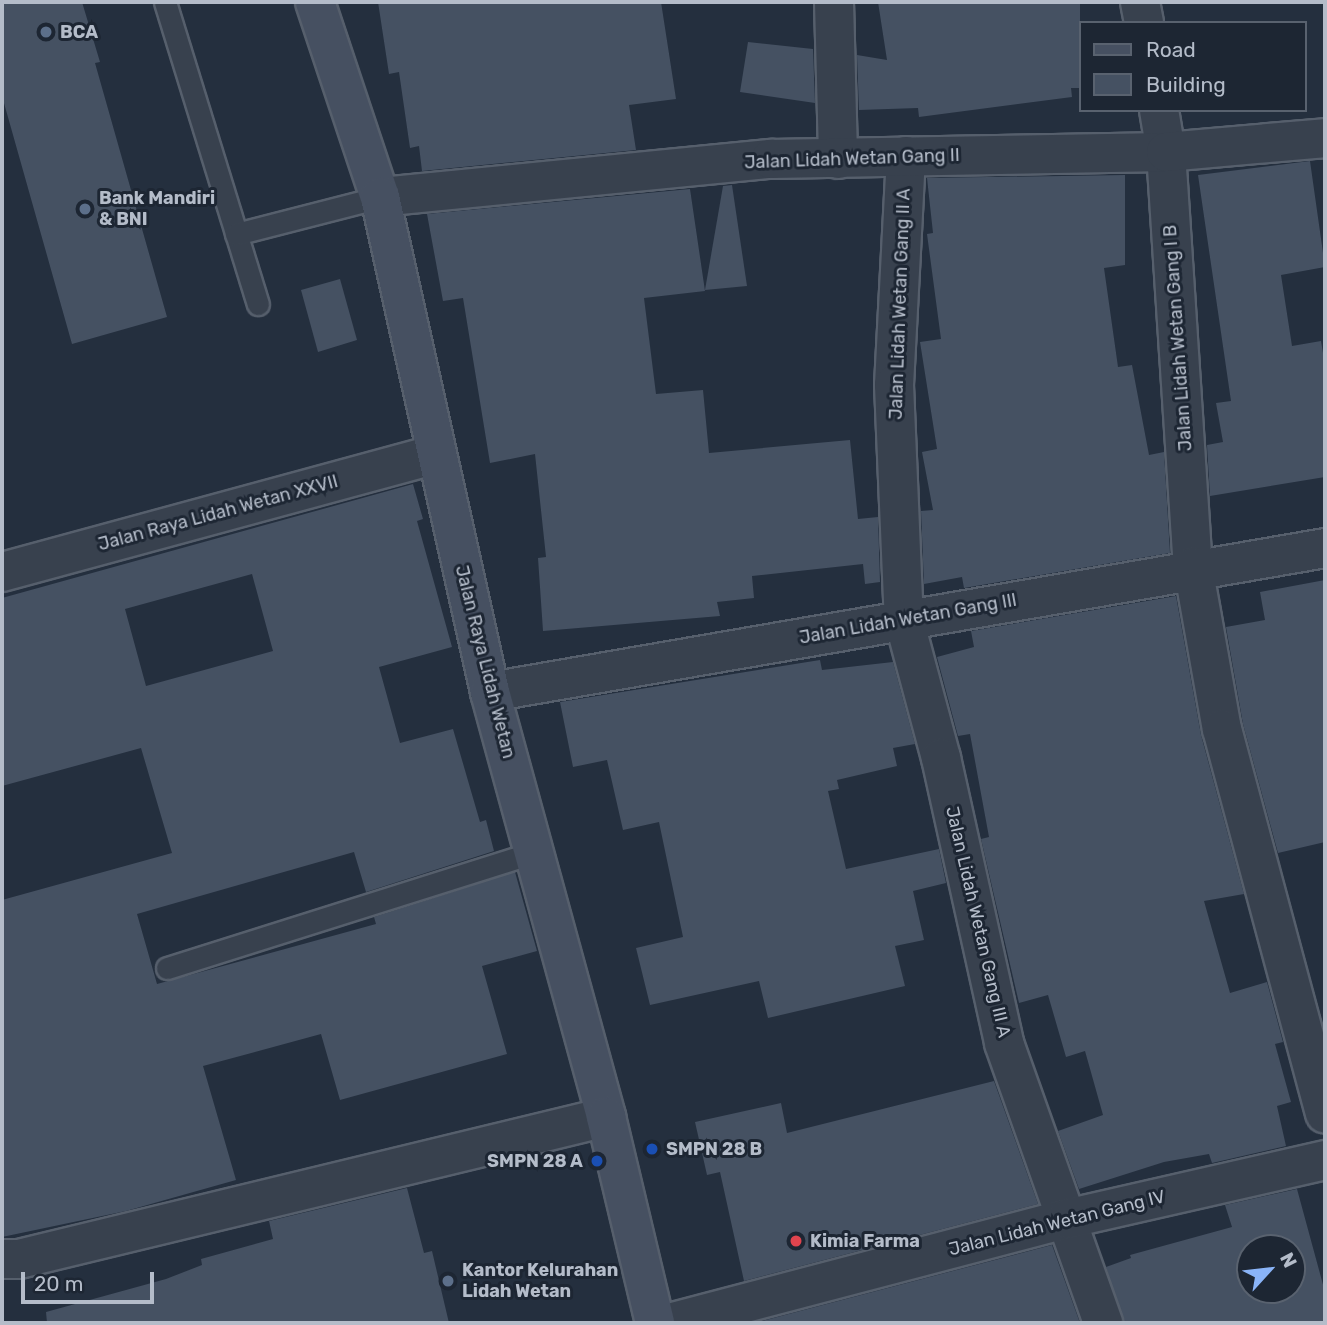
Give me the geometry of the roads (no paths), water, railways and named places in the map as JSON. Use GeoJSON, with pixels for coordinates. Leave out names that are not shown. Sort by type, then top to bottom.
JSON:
{"type":"FeatureCollection","features":[{"type":"Feature","properties":{"kind":"main road","name":"Jalan Raya Lidah Wetan"},"geometry":{"type":"LineString","coordinates":[[315,2],[380,197],[490,692],[606,1117],[655,1323]]}},
{"type":"Feature","properties":{"kind":"street"},"geometry":{"type":"LineString","coordinates":[[834,2],[838,159]]}},
{"type":"Feature","properties":{"kind":"street"},"geometry":{"type":"LineString","coordinates":[[1140,2],[1144,21]]}},
{"type":"Feature","properties":{"kind":"street","name":"Jalan Lidah Wetan Gang I B"},"geometry":{"type":"LineString","coordinates":[[1159,112],[1166,152],[1193,567],[1222,729],[1325,1113]]}},
{"type":"Feature","properties":{"kind":"street","name":"Jalan Lidah Wetan Gang II"},"geometry":{"type":"LineString","coordinates":[[380,197],[771,159],[1166,152],[1325,138]]}},
{"type":"Feature","properties":{"kind":"street","name":"Jalan Lidah Wetan Gang II A"},"geometry":{"type":"LineString","coordinates":[[904,620],[894,385],[906,156]]}},
{"type":"Feature","properties":{"kind":"street","name":"Jalan Raya Lidah Wetan XXVII"},"geometry":{"type":"LineString","coordinates":[[2,572],[435,454]]}},
{"type":"Feature","properties":{"kind":"street","name":"Jalan Lidah Wetan Gang III"},"geometry":{"type":"LineString","coordinates":[[490,692],[1193,567],[1325,548]]}},
{"type":"Feature","properties":{"kind":"street","name":"Jalan Lidah Wetan Gang III A"},"geometry":{"type":"LineString","coordinates":[[904,620],[941,758],[1004,1043],[1103,1323]]}},
{"type":"Feature","properties":{"kind":"street"},"geometry":{"type":"LineString","coordinates":[[2,1259],[32,1256],[606,1117]]}},
{"type":"Feature","properties":{"kind":"street","name":"Jalan Lidah Wetan Gang IV"},"geometry":{"type":"LineString","coordinates":[[669,1323],[1066,1219],[1325,1160]]}},
{"type":"Feature","properties":{"kind":"lane"},"geometry":{"type":"LineString","coordinates":[[165,2],[258,304]]}},
{"type":"Feature","properties":{"kind":"lane"},"geometry":{"type":"LineString","coordinates":[[236,234],[380,197]]}},
{"type":"Feature","properties":{"kind":"lane"},"geometry":{"type":"LineString","coordinates":[[167,968],[532,853]]}},
{"type":"Feature","properties":{"kind":"place","name":"BCA"},"geometry":{"type":"Point","coordinates":[46,32]}},
{"type":"Feature","properties":{"kind":"place","name":"Bank Mandiri & BNI"},"geometry":{"type":"Point","coordinates":[85,209]}},
{"type":"Feature","properties":{"kind":"place","name":"SMPN 28 B"},"geometry":{"type":"Point","coordinates":[652,1149]}},
{"type":"Feature","properties":{"kind":"place","name":"SMPN 28 A"},"geometry":{"type":"Point","coordinates":[597,1161]}},
{"type":"Feature","properties":{"kind":"place","name":"Kimia Farma"},"geometry":{"type":"Point","coordinates":[796,1241]}},
{"type":"Feature","properties":{"kind":"place","name":"Kantor Kelurahan Lidah Wetan"},"geometry":{"type":"Point","coordinates":[448,1281]}}]}
